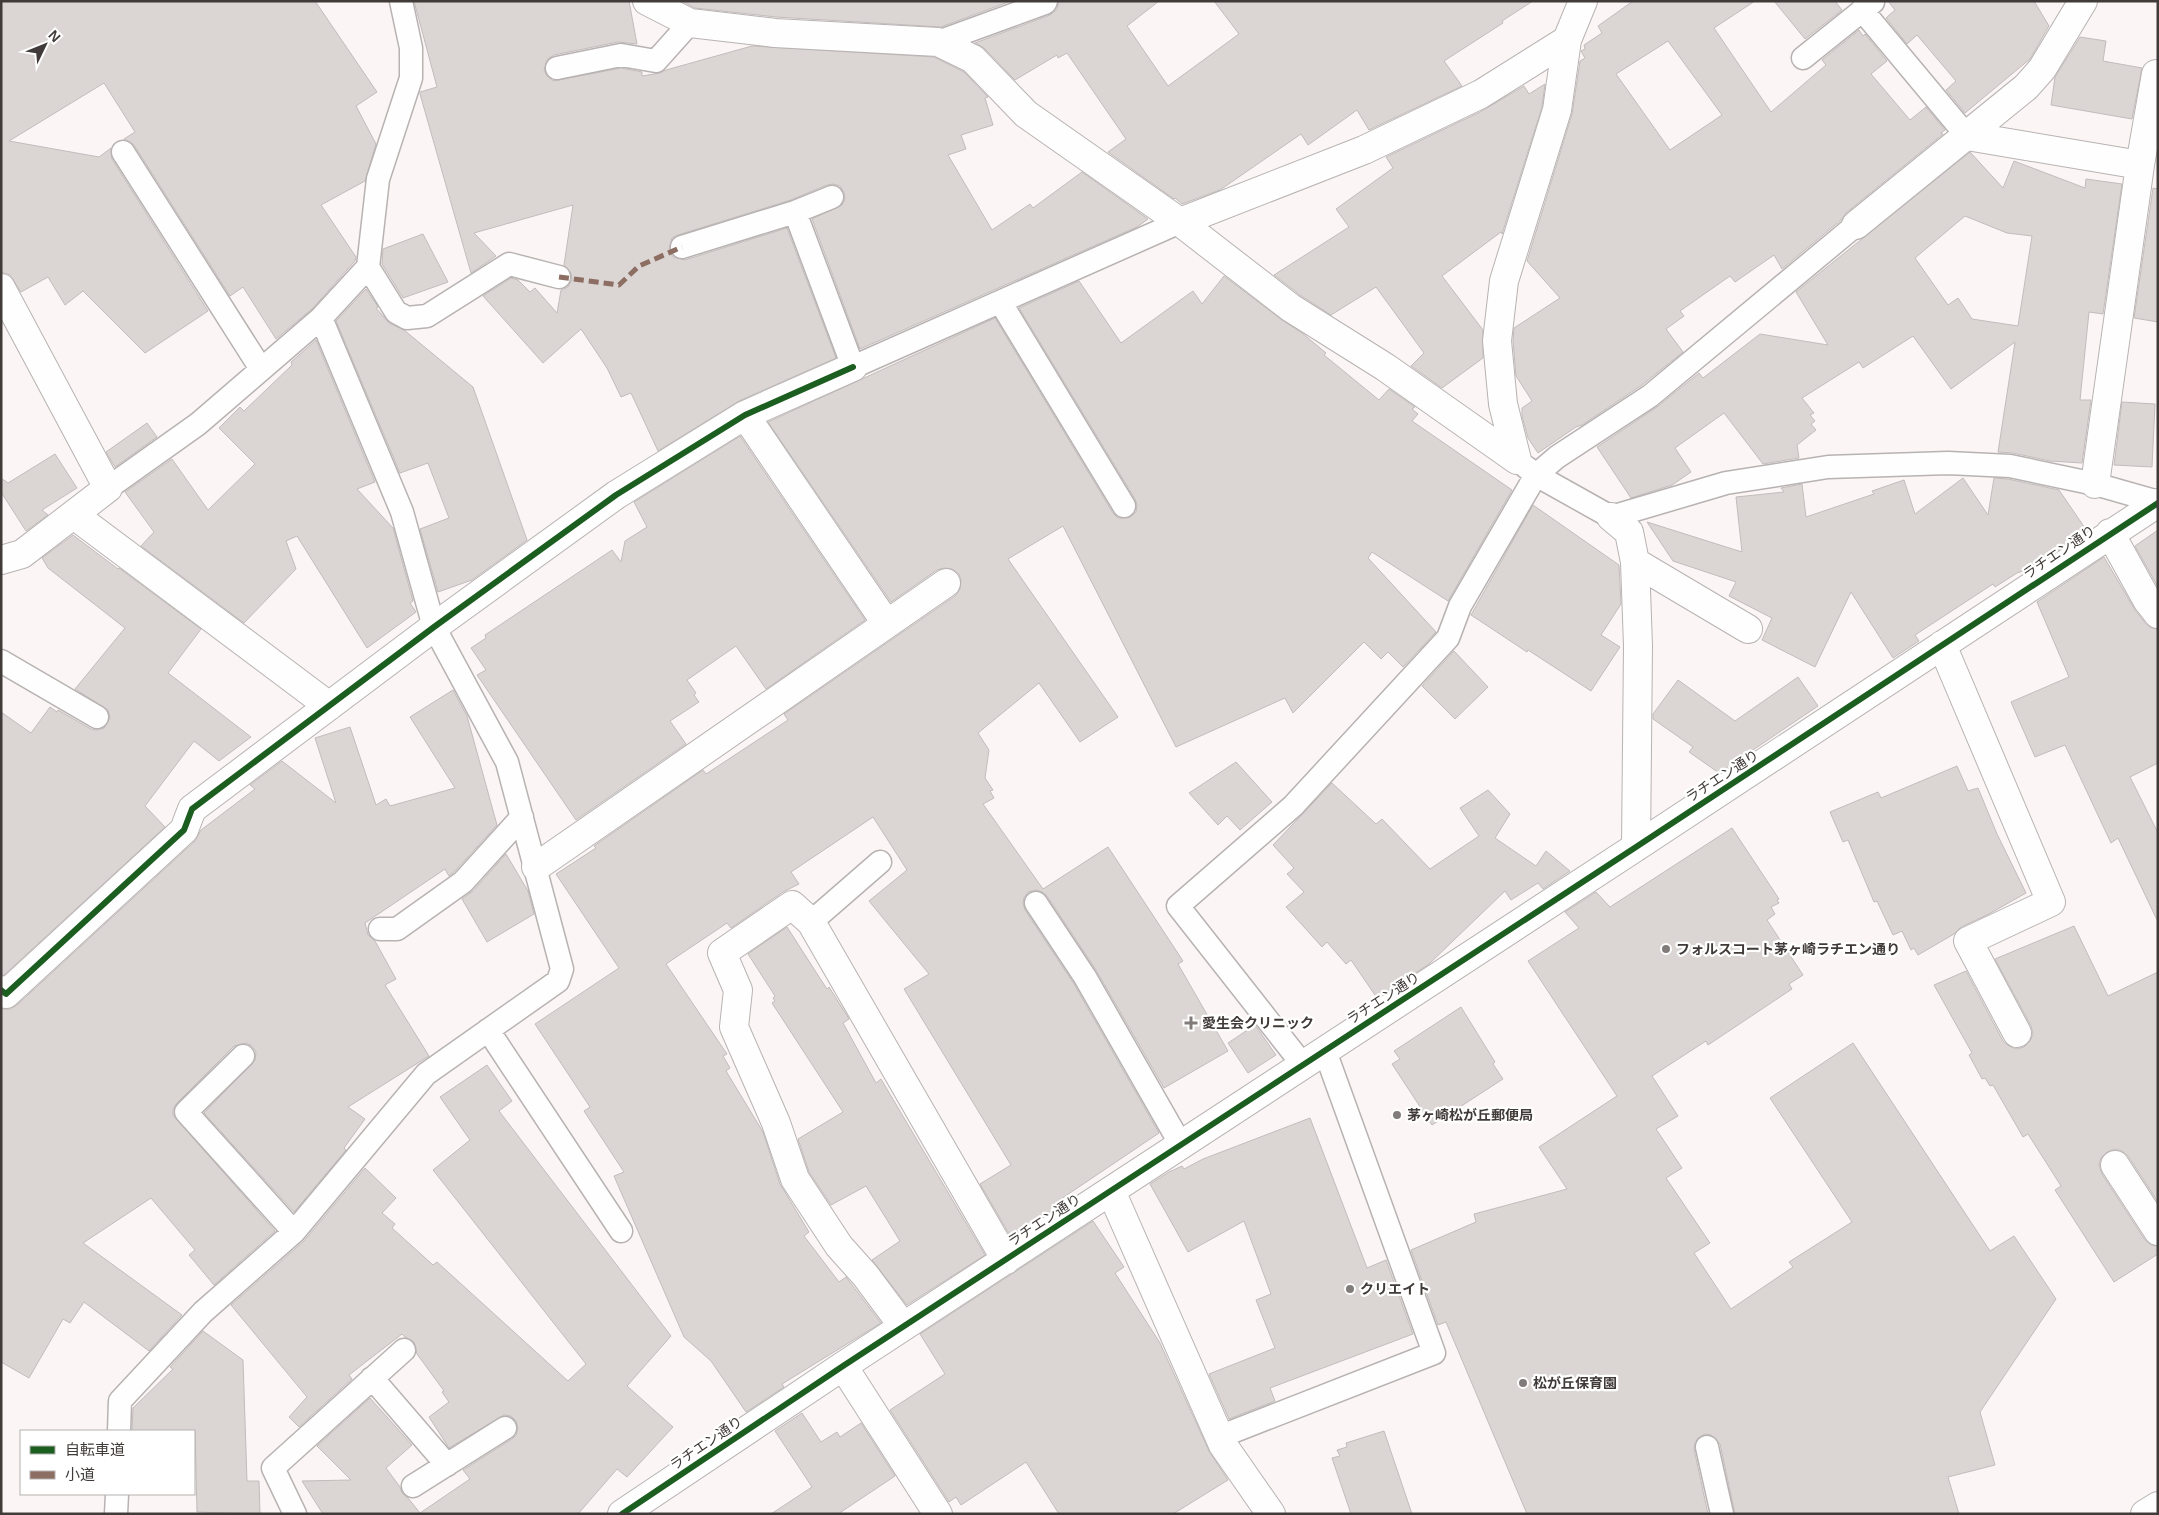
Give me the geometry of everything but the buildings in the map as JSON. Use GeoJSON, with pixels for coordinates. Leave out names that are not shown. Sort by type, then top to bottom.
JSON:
{"type":"FeatureCollection","features":[{"type":"Feature","properties":{"kind":"street"},"geometry":{"type":"LineString","coordinates":[[647,1],[690,24],[775,33],[938,42],[973,59],[1026,114],[1180,222],[1290,308],[1385,367],[1526,468]]}},
{"type":"Feature","properties":{"kind":"street"},"geometry":{"type":"LineString","coordinates":[[1526,468],[1503,404],[1497,341],[1504,282],[1557,110],[1567,40],[1584,1]]}},
{"type":"Feature","properties":{"kind":"street"},"geometry":{"type":"LineString","coordinates":[[1856,225],[2026,87],[2042,69],[2070,9]]}},
{"type":"Feature","properties":{"kind":"street"},"geometry":{"type":"LineString","coordinates":[[1180,222],[1364,150],[1480,94],[1567,40]]}},
{"type":"Feature","properties":{"kind":"street"},"geometry":{"type":"LineString","coordinates":[[2095,484],[2140,165],[2156,74]]}},
{"type":"Feature","properties":{"kind":"street"},"geometry":{"type":"LineString","coordinates":[[1967,136],[2140,165]]}},
{"type":"Feature","properties":{"kind":"street"},"geometry":{"type":"LineString","coordinates":[[1,288],[108,488],[22,554],[1,560]]}},
{"type":"Feature","properties":{"kind":"street"},"geometry":{"type":"LineString","coordinates":[[1,990],[6,994],[184,830],[192,809],[434,627],[616,495],[745,415],[853,367]]}},
{"type":"Feature","properties":{"kind":"street"},"geometry":{"type":"LineString","coordinates":[[745,415],[886,623]]}},
{"type":"Feature","properties":{"kind":"street","name":"ラチエン通り"},"geometry":{"type":"LineString","coordinates":[[622,1514],[903,1326],[2158,503]]}},
{"type":"Feature","properties":{"kind":"street"},"geometry":{"type":"LineString","coordinates":[[74,515],[329,706]]}},
{"type":"Feature","properties":{"kind":"street"},"geometry":{"type":"LineString","coordinates":[[1611,517],[1629,532],[1635,562],[1638,646],[1636,847]]}},
{"type":"Feature","properties":{"kind":"street"},"geometry":{"type":"LineString","coordinates":[[2110,533],[2158,614]]}},
{"type":"Feature","properties":{"kind":"street"},"geometry":{"type":"LineString","coordinates":[[1635,562],[1748,629]]}},
{"type":"Feature","properties":{"kind":"street"},"geometry":{"type":"LineString","coordinates":[[536,867],[946,583]]}},
{"type":"Feature","properties":{"kind":"street"},"geometry":{"type":"LineString","coordinates":[[1942,645],[2051,902],[1968,941],[2017,1033]]}},
{"type":"Feature","properties":{"kind":"street"},"geometry":{"type":"LineString","coordinates":[[903,1326],[865,1275],[839,1246],[795,1179],[776,1123],[734,1027],[738,990],[722,953],[792,905],[811,922],[1006,1260]]}},
{"type":"Feature","properties":{"kind":"street"},"geometry":{"type":"LineString","coordinates":[[2115,1165],[2158,1231]]}},
{"type":"Feature","properties":{"kind":"street"},"geometry":{"type":"LineString","coordinates":[[1111,1190],[1219,1437],[1272,1514]]}},
{"type":"Feature","properties":{"kind":"street"},"geometry":{"type":"LineString","coordinates":[[843,1366],[938,1514]]}},
{"type":"Feature","properties":{"kind":"street"},"geometry":{"type":"LineString","coordinates":[[2145,1514],[2158,1506]]}},
{"type":"Feature","properties":{"kind":"lane"},"geometry":{"type":"LineString","coordinates":[[108,488],[198,424],[321,318],[368,268],[378,179],[411,78],[411,48],[401,1]]}},
{"type":"Feature","properties":{"kind":"lane"},"geometry":{"type":"LineString","coordinates":[[938,42],[1045,3],[1046,1]]}},
{"type":"Feature","properties":{"kind":"lane"},"geometry":{"type":"LineString","coordinates":[[1803,58],[1868,6],[1967,136]]}},
{"type":"Feature","properties":{"kind":"lane"},"geometry":{"type":"LineString","coordinates":[[557,68],[621,55],[656,61],[690,24]]}},
{"type":"Feature","properties":{"kind":"lane"},"geometry":{"type":"LineString","coordinates":[[122,152],[261,369]]}},
{"type":"Feature","properties":{"kind":"lane"},"geometry":{"type":"LineString","coordinates":[[682,247],[796,212],[832,198]]}},
{"type":"Feature","properties":{"kind":"lane"},"geometry":{"type":"LineString","coordinates":[[796,212],[853,367],[1180,222]]}},
{"type":"Feature","properties":{"kind":"lane"},"geometry":{"type":"LineString","coordinates":[[1219,1437],[1434,1353],[1314,1058],[1178,906],[1293,806],[1448,638],[1460,606],[1526,468],[1557,457],[1650,396],[1856,225]]}},
{"type":"Feature","properties":{"kind":"lane"},"geometry":{"type":"LineString","coordinates":[[368,268],[396,312],[407,318],[426,316],[509,264],[559,277]]}},
{"type":"Feature","properties":{"kind":"lane"},"geometry":{"type":"LineString","coordinates":[[1001,302],[1124,506]]}},
{"type":"Feature","properties":{"kind":"lane"},"geometry":{"type":"LineString","coordinates":[[119,1430],[120,1401],[204,1312],[294,1232],[426,1074],[558,981],[562,969],[507,762],[434,627],[402,512],[321,318]]}},
{"type":"Feature","properties":{"kind":"lane"},"geometry":{"type":"LineString","coordinates":[[1526,468],[1611,517],[1726,483],[1828,467],[1948,463],[2010,466],[2095,484],[2158,503]]}},
{"type":"Feature","properties":{"kind":"lane"},"geometry":{"type":"LineString","coordinates":[[1,661],[98,717]]}},
{"type":"Feature","properties":{"kind":"lane"},"geometry":{"type":"LineString","coordinates":[[380,929],[398,930],[463,882],[522,817]]}},
{"type":"Feature","properties":{"kind":"lane"},"geometry":{"type":"LineString","coordinates":[[811,922],[880,862]]}},
{"type":"Feature","properties":{"kind":"lane"},"geometry":{"type":"LineString","coordinates":[[1036,903],[1085,977],[1181,1145]]}},
{"type":"Feature","properties":{"kind":"lane"},"geometry":{"type":"LineString","coordinates":[[488,1030],[621,1232]]}},
{"type":"Feature","properties":{"kind":"lane"},"geometry":{"type":"LineString","coordinates":[[243,1056],[186,1112],[294,1232]]}},
{"type":"Feature","properties":{"kind":"lane"},"geometry":{"type":"LineString","coordinates":[[295,1514],[273,1468],[404,1350]]}},
{"type":"Feature","properties":{"kind":"lane"},"geometry":{"type":"LineString","coordinates":[[372,1378],[447,1465]]}},
{"type":"Feature","properties":{"kind":"lane"},"geometry":{"type":"LineString","coordinates":[[413,1486],[505,1428]]}},
{"type":"Feature","properties":{"kind":"lane"},"geometry":{"type":"LineString","coordinates":[[1707,1447],[1722,1514]]}},
{"type":"Feature","properties":{"kind":"lane"},"geometry":{"type":"LineString","coordinates":[[116,1514],[117,1495]]}},
{"type":"Feature","properties":{"kind":"marked path"},"geometry":{"type":"LineString","coordinates":[[559,277],[619,285],[639,266],[682,247]]}},
{"type":"Feature","properties":{"kind":"cycle path"},"geometry":{"type":"LineString","coordinates":[[1,990],[6,994],[184,830],[192,809],[434,627],[616,495],[745,415],[853,367]]}},
{"type":"Feature","properties":{"kind":"cycle path"},"geometry":{"type":"LineString","coordinates":[[622,1514],[843,1366],[2158,503]]}},
{"type":"Feature","properties":{"kind":"place","name":"フォルスコート茅ヶ崎ラチエン通り"},"geometry":{"type":"Point","coordinates":[1666,949]}},
{"type":"Feature","properties":{"kind":"place","name":"愛生会クリニック"},"geometry":{"type":"Point","coordinates":[1191,1023]}},
{"type":"Feature","properties":{"kind":"place","name":"茅ヶ崎松が丘郵便局"},"geometry":{"type":"Point","coordinates":[1397,1115]}},
{"type":"Feature","properties":{"kind":"place","name":"クリエイト"},"geometry":{"type":"Point","coordinates":[1350,1289]}},
{"type":"Feature","properties":{"kind":"place","name":"松が丘保育園"},"geometry":{"type":"Point","coordinates":[1523,1383]}}]}
